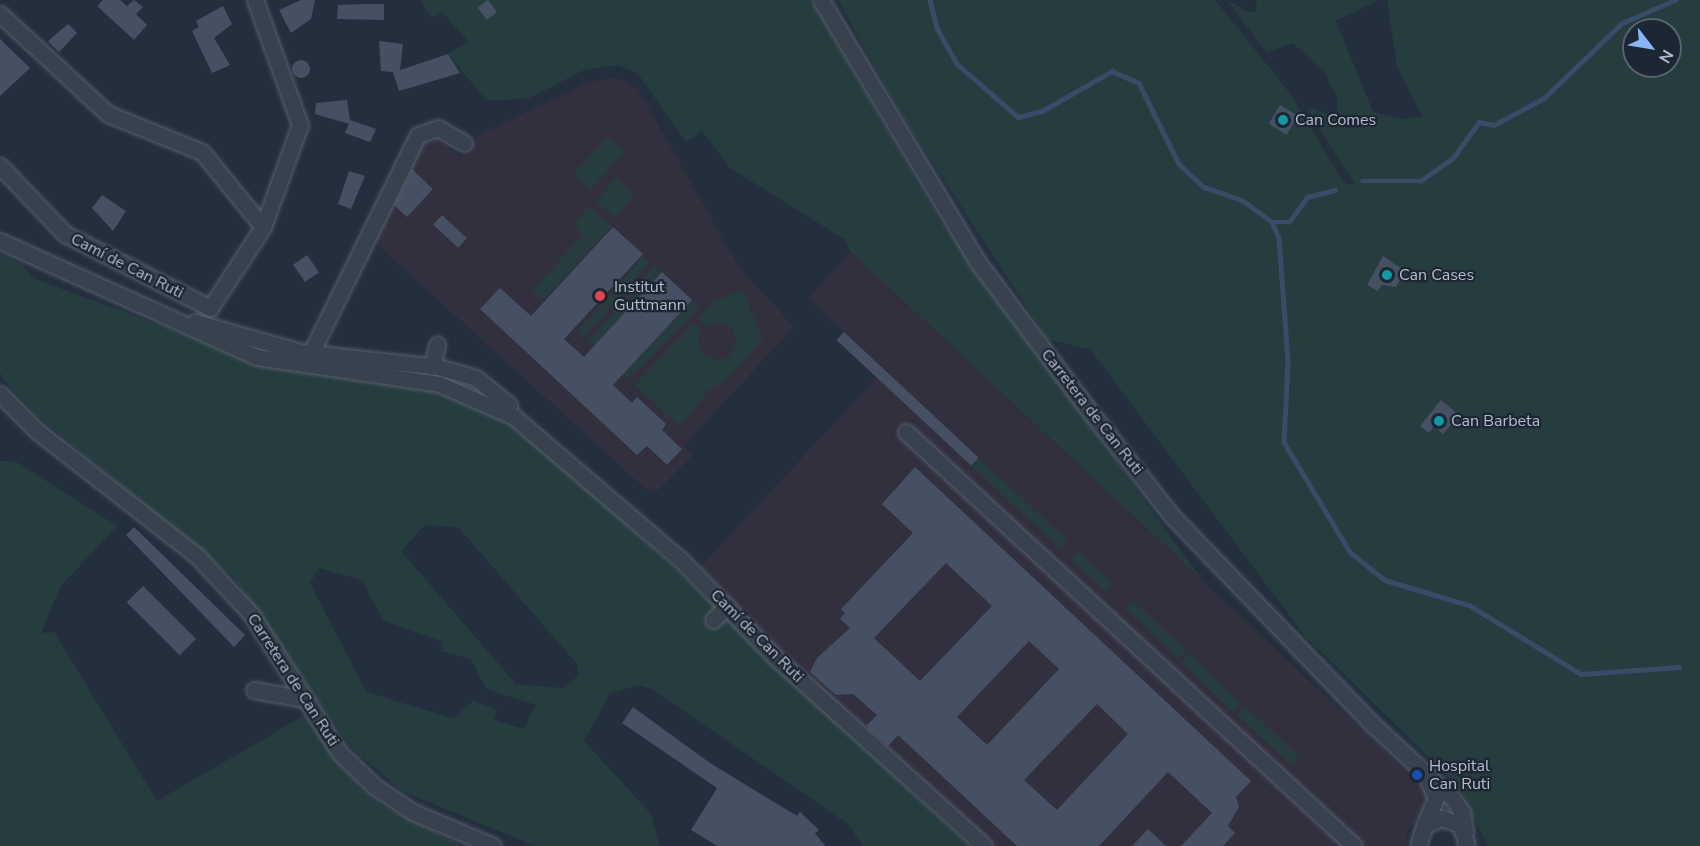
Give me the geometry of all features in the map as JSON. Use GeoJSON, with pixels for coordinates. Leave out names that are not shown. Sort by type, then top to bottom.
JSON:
{"type":"FeatureCollection","features":[{"type":"Feature","properties":{"kind":"street"},"geometry":{"type":"LineString","coordinates":[[255,0],[300,125],[263,227]]}},
{"type":"Feature","properties":{"kind":"street","name":"Carretera de Can Ruti"},"geometry":{"type":"LineString","coordinates":[[821,0],[977,261],[1084,404],[1173,517],[1462,812],[1466,839]]}},
{"type":"Feature","properties":{"kind":"street"},"geometry":{"type":"LineString","coordinates":[[0,14],[108,114],[202,152],[263,227]]}},
{"type":"Feature","properties":{"kind":"street"},"geometry":{"type":"LineString","coordinates":[[311,353],[418,135],[438,128],[464,143]]}},
{"type":"Feature","properties":{"kind":"street","name":"Camí de Can Ruti"},"geometry":{"type":"LineString","coordinates":[[0,166],[66,234],[210,308],[263,227]]}},
{"type":"Feature","properties":{"kind":"street","name":"Camí de Can Ruti"},"geometry":{"type":"LineString","coordinates":[[0,235],[6,243],[169,315],[246,353],[357,373],[438,384],[476,397]]}},
{"type":"Feature","properties":{"kind":"street","name":"Camí de Can Ruti"},"geometry":{"type":"LineString","coordinates":[[169,315],[311,353]]}},
{"type":"Feature","properties":{"kind":"street"},"geometry":{"type":"LineString","coordinates":[[432,367],[437,345]]}},
{"type":"Feature","properties":{"kind":"street","name":"Camí de Can Ruti"},"geometry":{"type":"LineString","coordinates":[[246,353],[311,353],[432,367],[476,378],[727,606],[894,768],[984,846]]}},
{"type":"Feature","properties":{"kind":"street","name":"Camí de Can Ruti"},"geometry":{"type":"LineString","coordinates":[[357,373],[367,368],[424,372],[432,367]]}},
{"type":"Feature","properties":{"kind":"street","name":"Camí de Can Ruti"},"geometry":{"type":"LineString","coordinates":[[432,367],[476,397],[529,427]]}},
{"type":"Feature","properties":{"kind":"street","name":"Carretera de Can Ruti"},"geometry":{"type":"LineString","coordinates":[[0,394],[37,432],[198,557],[252,614],[340,753],[374,786],[413,812],[493,846]]}},
{"type":"Feature","properties":{"kind":"street"},"geometry":{"type":"LineString","coordinates":[[906,432],[1354,846]]}},
{"type":"Feature","properties":{"kind":"street"},"geometry":{"type":"LineString","coordinates":[[713,620],[727,606]]}},
{"type":"Feature","properties":{"kind":"street"},"geometry":{"type":"LineString","coordinates":[[254,690],[306,699]]}},
{"type":"Feature","properties":{"kind":"street","name":"Carretera de Can Ruti"},"geometry":{"type":"LineString","coordinates":[[1418,846],[1436,798],[1426,774]]}},
{"type":"Feature","properties":{"kind":"street"},"geometry":{"type":"LineString","coordinates":[[1424,826],[1451,819],[1466,839]]}},
{"type":"Feature","properties":{"kind":"shaded area","name":"Institut Guttmann"},"geometry":{"type":"Polygon","coordinates":[[[616,78],[638,89],[738,266],[794,327],[684,445],[693,455],[657,491],[648,491],[370,238],[421,143],[439,141],[460,157],[479,135],[588,82],[616,78]]]}},
{"type":"Feature","properties":{"kind":"shaded area"},"geometry":{"type":"Polygon","coordinates":[[[851,252],[1427,791],[1429,803],[1407,831],[1406,846],[994,846],[763,637],[701,566],[884,370],[808,298],[851,252]]]}},
{"type":"Feature","properties":{"kind":"green space"},"geometry":{"type":"Polygon","coordinates":[[[420,0],[811,0],[938,217],[1204,582],[851,252],[844,239],[730,168],[702,131],[686,142],[638,74],[619,65],[584,70],[527,99],[486,100],[448,54],[468,41],[442,12],[432,18],[420,0]]]}},
{"type":"Feature","properties":{"kind":"green space"},"geometry":{"type":"Polygon","coordinates":[[[838,0],[1215,0],[1292,96],[1344,183],[1355,185],[1307,107],[1337,117],[1337,97],[1325,73],[1293,43],[1267,53],[1228,1],[1250,13],[1257,11],[1256,0],[1379,0],[1336,21],[1373,112],[1404,119],[1422,116],[1397,66],[1387,0],[1700,0],[1700,846],[1488,846],[1455,783],[1304,635],[1090,349],[1048,340],[899,111],[838,0]]]}},
{"type":"Feature","properties":{"kind":"green space"},"geometry":{"type":"Polygon","coordinates":[[[608,137],[625,153],[590,190],[573,174],[608,137]]]}},
{"type":"Feature","properties":{"kind":"green space"},"geometry":{"type":"Polygon","coordinates":[[[616,178],[635,194],[615,218],[596,202],[616,178]]]}},
{"type":"Feature","properties":{"kind":"green space"},"geometry":{"type":"Polygon","coordinates":[[[590,206],[612,226],[543,300],[532,290],[583,235],[573,224],[590,206]]]}},
{"type":"Feature","properties":{"kind":"green space"},"geometry":{"type":"Polygon","coordinates":[[[0,254],[20,263],[35,279],[250,358],[430,386],[501,415],[642,538],[969,846],[863,846],[848,824],[652,689],[638,685],[610,693],[584,741],[651,814],[660,846],[535,846],[404,792],[351,748],[235,579],[36,415],[0,373],[0,254]],[[425,525],[401,551],[516,684],[563,688],[578,676],[578,665],[458,527],[425,525]],[[319,568],[310,583],[366,692],[453,718],[473,701],[497,709],[494,720],[524,729],[536,705],[486,689],[471,659],[441,651],[443,642],[384,621],[362,580],[319,568]]]}},
{"type":"Feature","properties":{"kind":"green space"},"geometry":{"type":"Polygon","coordinates":[[[643,256],[650,262],[584,337],[577,331],[643,256]]]}},
{"type":"Feature","properties":{"kind":"green space"},"geometry":{"type":"Polygon","coordinates":[[[654,266],[661,272],[595,347],[588,341],[654,266]]]}},
{"type":"Feature","properties":{"kind":"green space"},"geometry":{"type":"Polygon","coordinates":[[[742,290],[763,338],[726,381],[709,390],[680,427],[635,385],[693,323],[701,331],[698,343],[704,356],[716,361],[729,357],[737,342],[732,328],[717,322],[705,326],[697,318],[714,302],[742,290]]]}},
{"type":"Feature","properties":{"kind":"green space"},"geometry":{"type":"Polygon","coordinates":[[[692,301],[699,308],[628,379],[621,372],[692,301]]]}},
{"type":"Feature","properties":{"kind":"green space"},"geometry":{"type":"Polygon","coordinates":[[[979,458],[1068,541],[1061,549],[971,466],[979,458]]]}},
{"type":"Feature","properties":{"kind":"green space"},"geometry":{"type":"Polygon","coordinates":[[[0,461],[15,461],[117,526],[60,587],[41,633],[54,632],[157,801],[305,715],[345,771],[382,805],[462,846],[0,846],[0,461]]]}},
{"type":"Feature","properties":{"kind":"green space"},"geometry":{"type":"Polygon","coordinates":[[[1078,551],[1114,584],[1106,592],[1070,559],[1078,551]]]}},
{"type":"Feature","properties":{"kind":"green space"},"geometry":{"type":"Polygon","coordinates":[[[1132,600],[1186,650],[1179,659],[1124,608],[1132,600]]]}},
{"type":"Feature","properties":{"kind":"green space"},"geometry":{"type":"Polygon","coordinates":[[[1189,653],[1241,703],[1232,712],[1181,662],[1189,653]]]}},
{"type":"Feature","properties":{"kind":"green space"},"geometry":{"type":"Polygon","coordinates":[[[1245,706],[1299,756],[1291,765],[1237,715],[1245,706]]]}},
{"type":"Feature","properties":{"kind":"building"},"geometry":{"type":"Polygon","coordinates":[[[103,0],[120,0],[127,6],[134,0],[143,7],[136,14],[147,25],[134,40],[97,6],[103,0]]]}},
{"type":"Feature","properties":{"kind":"building"},"geometry":{"type":"Polygon","coordinates":[[[301,0],[315,0],[311,19],[291,33],[279,10],[301,0]]]}},
{"type":"Feature","properties":{"kind":"building"},"geometry":{"type":"Polygon","coordinates":[[[488,0],[497,12],[487,20],[478,8],[488,0]]]}},
{"type":"Feature","properties":{"kind":"building"},"geometry":{"type":"Polygon","coordinates":[[[384,4],[384,20],[337,19],[338,5],[384,4]]]}},
{"type":"Feature","properties":{"kind":"building"},"geometry":{"type":"Polygon","coordinates":[[[223,6],[232,24],[214,38],[230,65],[212,73],[192,31],[199,27],[196,21],[223,6]]]}},
{"type":"Feature","properties":{"kind":"building"},"geometry":{"type":"Polygon","coordinates":[[[68,24],[77,33],[59,52],[48,41],[68,24]]]}},
{"type":"Feature","properties":{"kind":"building"},"geometry":{"type":"Polygon","coordinates":[[[0,39],[30,68],[0,96],[0,39]]]}},
{"type":"Feature","properties":{"kind":"building"},"geometry":{"type":"Polygon","coordinates":[[[379,41],[403,44],[400,70],[448,54],[460,73],[399,91],[393,72],[381,71],[379,41]]]}},
{"type":"Feature","properties":{"kind":"building"},"geometry":{"type":"Polygon","coordinates":[[[301,60],[307,63],[310,69],[307,75],[301,78],[295,75],[292,69],[295,63],[301,60]]]}},
{"type":"Feature","properties":{"kind":"building"},"geometry":{"type":"Polygon","coordinates":[[[347,100],[350,120],[376,129],[370,142],[345,133],[349,124],[315,114],[316,103],[347,100]]]}},
{"type":"Feature","properties":{"kind":"building","name":"Can Comes"},"geometry":{"type":"Polygon","coordinates":[[[1280,105],[1298,116],[1287,135],[1269,124],[1280,105]]]}},
{"type":"Feature","properties":{"kind":"building"},"geometry":{"type":"Polygon","coordinates":[[[412,169],[433,189],[407,217],[394,205],[412,169]]]}},
{"type":"Feature","properties":{"kind":"building"},"geometry":{"type":"Polygon","coordinates":[[[349,171],[365,176],[351,209],[338,204],[349,171]]]}},
{"type":"Feature","properties":{"kind":"building"},"geometry":{"type":"Polygon","coordinates":[[[102,195],[126,211],[113,231],[92,208],[102,195]]]}},
{"type":"Feature","properties":{"kind":"building"},"geometry":{"type":"Polygon","coordinates":[[[442,215],[467,238],[458,248],[433,225],[442,215]]]}},
{"type":"Feature","properties":{"kind":"building"},"geometry":{"type":"Polygon","coordinates":[[[613,227],[643,254],[564,339],[584,357],[662,272],[692,300],[613,385],[632,403],[637,397],[666,424],[662,430],[682,449],[667,465],[647,446],[637,455],[480,309],[500,288],[531,316],[613,227]]]}},
{"type":"Feature","properties":{"kind":"building"},"geometry":{"type":"Polygon","coordinates":[[[307,255],[319,272],[305,282],[293,265],[307,255]]]}},
{"type":"Feature","properties":{"kind":"building","name":"Can Cases"},"geometry":{"type":"Polygon","coordinates":[[[1383,256],[1405,271],[1396,287],[1382,285],[1378,291],[1367,285],[1383,256]]]}},
{"type":"Feature","properties":{"kind":"building"},"geometry":{"type":"Polygon","coordinates":[[[844,332],[979,457],[971,466],[836,340],[844,332]]]}},
{"type":"Feature","properties":{"kind":"building","name":"Can Barbeta"},"geometry":{"type":"Polygon","coordinates":[[[1441,400],[1459,415],[1443,434],[1434,426],[1429,433],[1420,426],[1441,400]]]}},
{"type":"Feature","properties":{"kind":"building"},"geometry":{"type":"Polygon","coordinates":[[[915,467],[1251,781],[1236,797],[1239,807],[1228,826],[1235,833],[1223,846],[1181,846],[1212,813],[1168,772],[1099,846],[1017,846],[898,735],[888,746],[866,726],[877,715],[853,694],[836,695],[810,672],[817,658],[850,628],[840,619],[845,613],[841,609],[913,533],[882,504],[915,467]],[[946,563],[874,638],[920,681],[992,606],[946,563]],[[1029,641],[957,717],[987,745],[1059,669],[1029,641]],[[1097,704],[1024,780],[1057,810],[1128,734],[1097,704]]]}},
{"type":"Feature","properties":{"kind":"building"},"geometry":{"type":"Polygon","coordinates":[[[134,527],[245,635],[234,647],[126,535],[134,527]]]}},
{"type":"Feature","properties":{"kind":"building"},"geometry":{"type":"Polygon","coordinates":[[[143,586],[196,639],[180,655],[127,602],[143,586]]]}},
{"type":"Feature","properties":{"kind":"building"},"geometry":{"type":"Polygon","coordinates":[[[633,707],[710,763],[797,816],[800,812],[819,830],[815,833],[825,846],[717,846],[691,830],[717,788],[622,723],[633,707]]]}},
{"type":"Feature","properties":{"kind":"building"},"geometry":{"type":"Polygon","coordinates":[[[1148,829],[1166,846],[1132,846],[1148,829]]]}},
{"type":"Feature","properties":{"kind":"waterway"},"geometry":{"type":"LineString","coordinates":[[930,0],[937,28],[957,64],[1018,117],[1042,111],[1112,71],[1139,83],[1179,164],[1204,187],[1242,200],[1272,222],[1279,238],[1288,361],[1284,442],[1350,552],[1385,580],[1469,605],[1581,674],[1679,667]]}},
{"type":"Feature","properties":{"kind":"waterway"},"geometry":{"type":"LineString","coordinates":[[1362,181],[1420,181],[1453,158],[1479,122],[1494,125],[1544,98],[1622,23],[1675,0]]}},
{"type":"Feature","properties":{"kind":"waterway"},"geometry":{"type":"LineString","coordinates":[[1272,222],[1289,222],[1307,197],[1335,190]]}},
{"type":"Feature","properties":{"kind":"place","name":"Can Comes"},"geometry":{"type":"Point","coordinates":[1283,120]}},
{"type":"Feature","properties":{"kind":"place","name":"Can Cases"},"geometry":{"type":"Point","coordinates":[1387,275]}},
{"type":"Feature","properties":{"kind":"place","name":"Institut Guttmann"},"geometry":{"type":"Point","coordinates":[600,296]}},
{"type":"Feature","properties":{"kind":"place","name":"Can Barbeta"},"geometry":{"type":"Point","coordinates":[1439,421]}},
{"type":"Feature","properties":{"kind":"place","name":"Hospital Can Ruti"},"geometry":{"type":"Point","coordinates":[1417,775]}}]}
